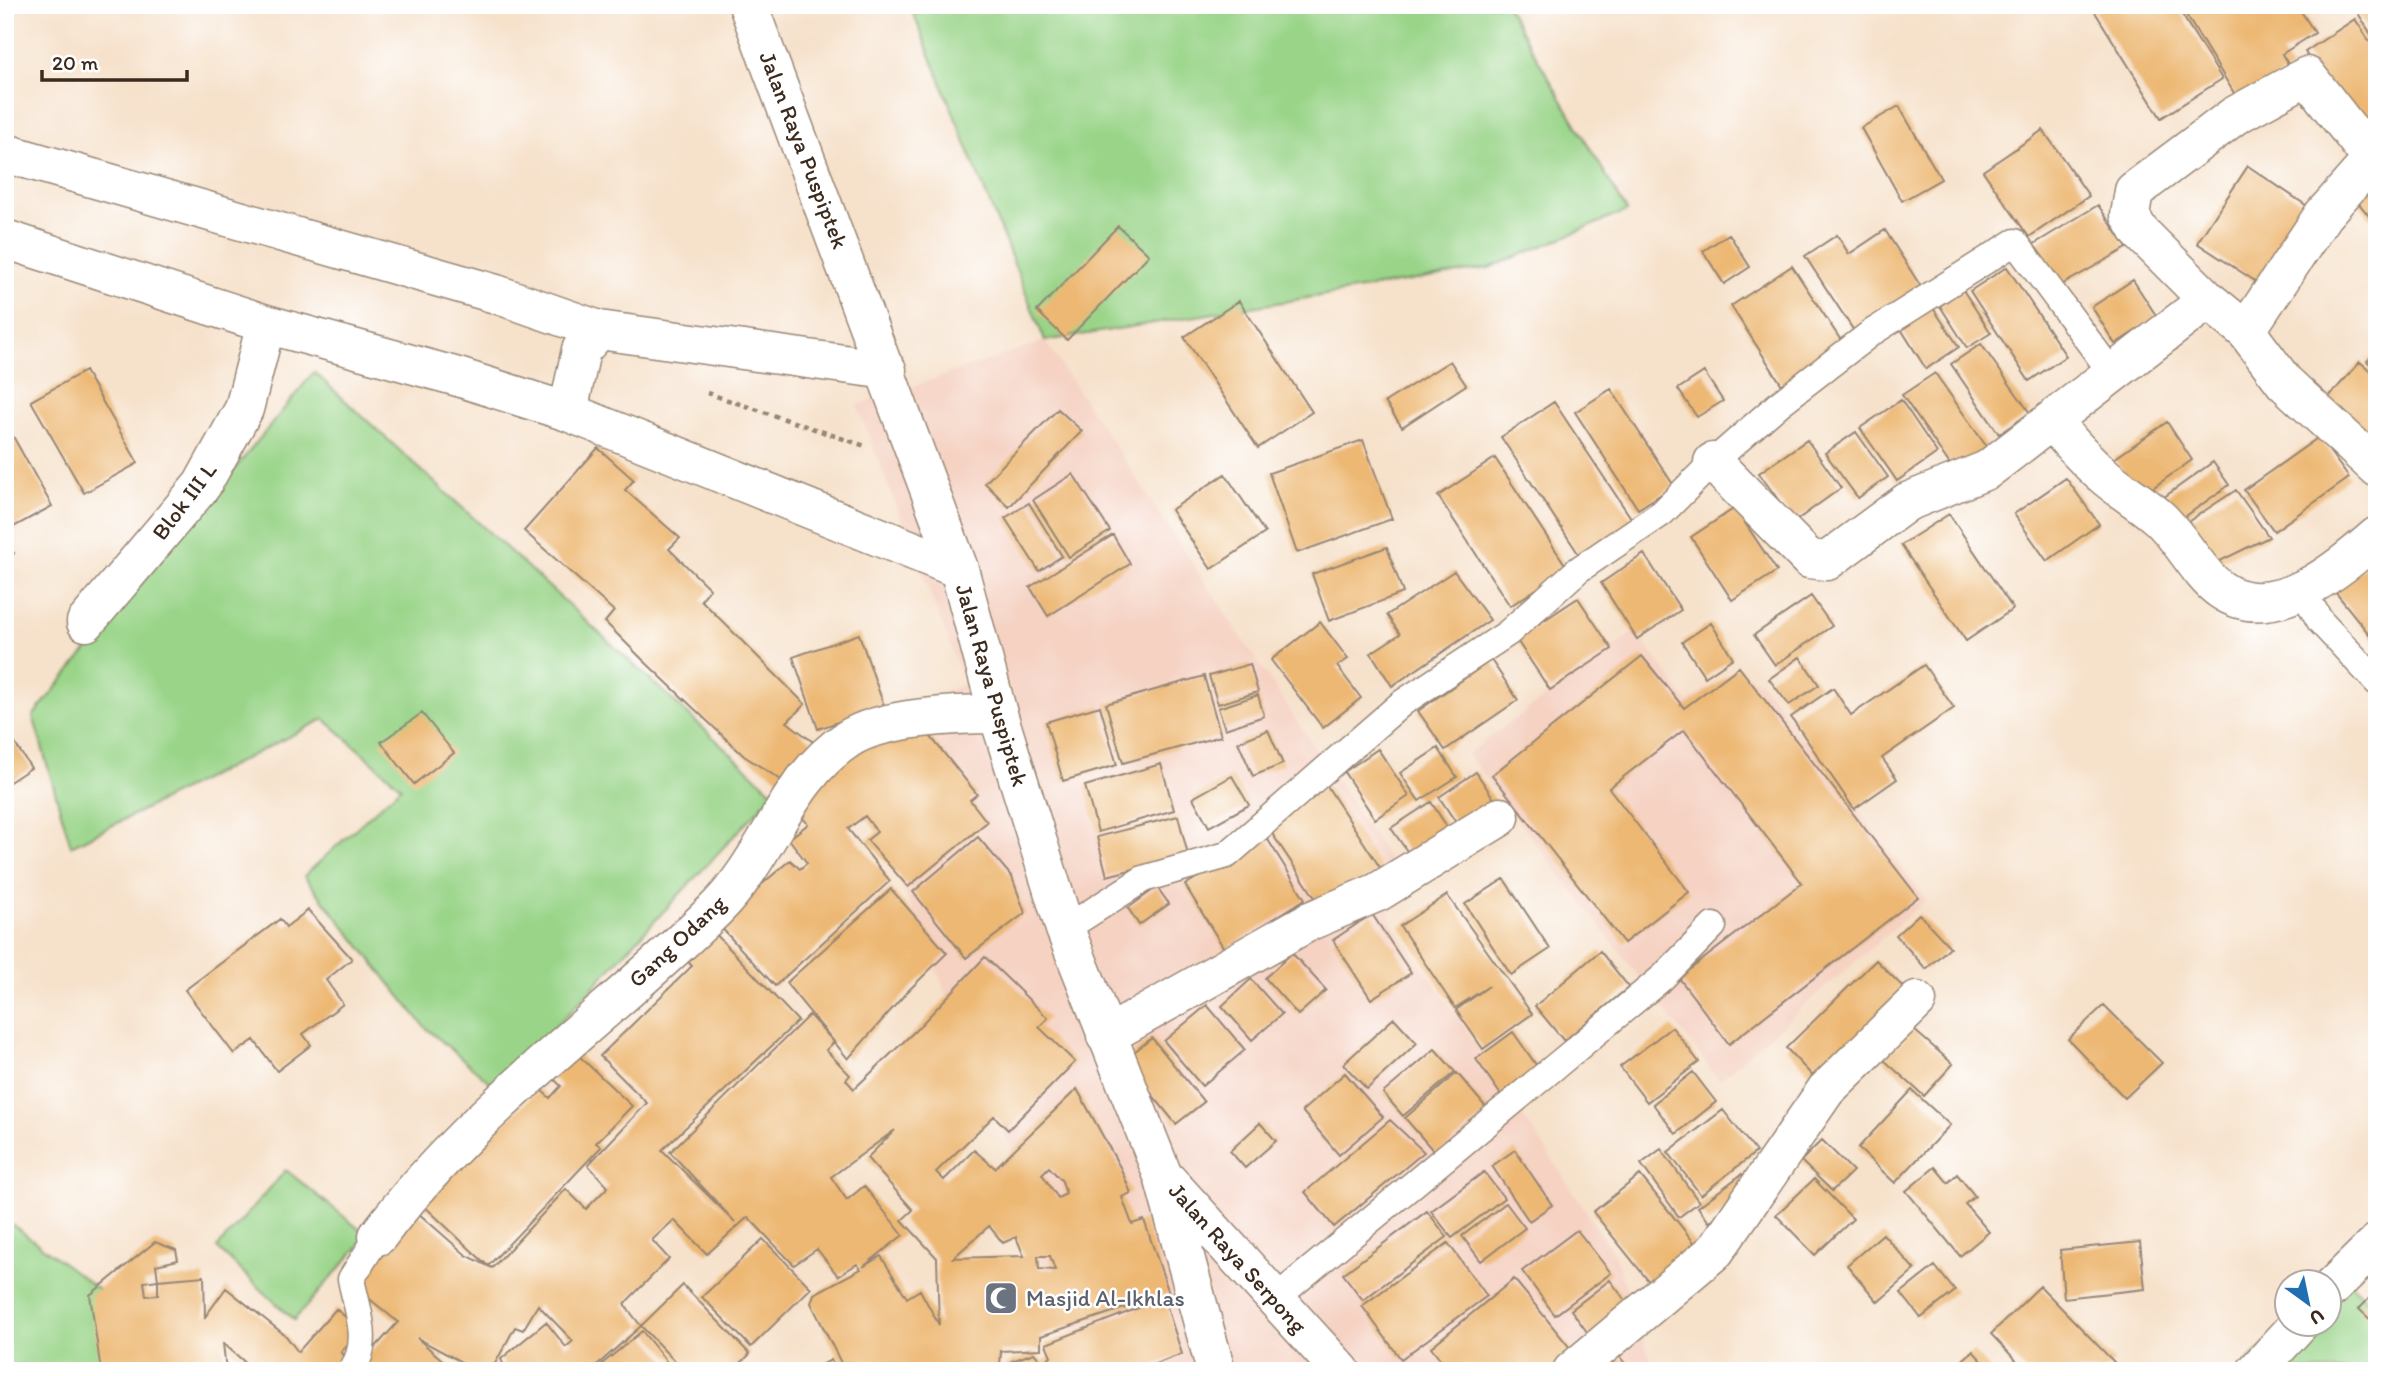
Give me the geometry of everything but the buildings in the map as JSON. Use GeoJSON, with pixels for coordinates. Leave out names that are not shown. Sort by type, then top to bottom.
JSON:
{"type":"FeatureCollection","features":[{"type":"Feature","properties":{"kind":"street","name":"Jalan Raya Puspiptek"},"geometry":{"type":"LineString","coordinates":[[748,5],[887,370],[959,569],[998,714],[1066,929],[1163,1177],[1216,1371]]}},
{"type":"Feature","properties":{"kind":"street"},"geometry":{"type":"LineString","coordinates":[[2246,331],[2323,215],[2374,157],[2308,76],[2234,116],[2134,191],[2130,215],[2139,230],[2208,300],[2246,331],[2284,382],[2377,468]]}},
{"type":"Feature","properties":{"kind":"street"},"geometry":{"type":"LineString","coordinates":[[5,153],[495,294],[599,330],[887,370]]}},
{"type":"Feature","properties":{"kind":"street"},"geometry":{"type":"LineString","coordinates":[[5,239],[266,324],[458,377],[568,412],[959,569]]}},
{"type":"Feature","properties":{"kind":"street"},"geometry":{"type":"LineString","coordinates":[[1713,462],[1809,559],[1828,561],[1907,502],[1987,470],[2208,300]]}},
{"type":"Feature","properties":{"kind":"street","name":"Blok III L"},"geometry":{"type":"LineString","coordinates":[[86,622],[202,485],[244,409],[266,324]]}},
{"type":"Feature","properties":{"kind":"street"},"geometry":{"type":"LineString","coordinates":[[568,412],[581,350],[599,330]]}},
{"type":"Feature","properties":{"kind":"street"},"geometry":{"type":"LineString","coordinates":[[2051,421],[2102,474],[2160,518],[2221,590],[2242,598],[2264,600],[2303,591],[2340,568],[2377,536]]}},
{"type":"Feature","properties":{"kind":"street","name":"Gang Odang"},"geometry":{"type":"LineString","coordinates":[[378,1236],[414,1188],[485,1115],[718,907],[769,838],[806,779],[833,750],[852,736],[875,729],[944,715],[998,714]]}},
{"type":"Feature","properties":{"kind":"street"},"geometry":{"type":"LineString","coordinates":[[1106,1036],[1310,920],[1378,892],[1500,817]]}},
{"type":"Feature","properties":{"kind":"street"},"geometry":{"type":"LineString","coordinates":[[1572,1371],[1715,1251],[1826,1090],[1917,1001]]}},
{"type":"Feature","properties":{"kind":"street","name":"Jalan Raya Serpong"},"geometry":{"type":"LineString","coordinates":[[1163,1177],[1341,1371]]}},
{"type":"Feature","properties":{"kind":"street"},"geometry":{"type":"LineString","coordinates":[[2344,1275],[2377,1243]]}},
{"type":"Feature","properties":{"kind":"street"},"geometry":{"type":"LineString","coordinates":[[2256,1371],[2285,1338]]}},
{"type":"Feature","properties":{"kind":"lane"},"geometry":{"type":"LineString","coordinates":[[1066,929],[1143,879],[1227,855],[1402,703],[1508,633],[1578,570],[1662,513],[1713,462],[1779,404],[1871,333],[2015,242],[2112,373]]}},
{"type":"Feature","properties":{"kind":"lane"},"geometry":{"type":"LineString","coordinates":[[2303,591],[2320,621],[2377,682]]}},
{"type":"Feature","properties":{"kind":"lane"},"geometry":{"type":"LineString","coordinates":[[1275,1299],[1663,977],[1713,926]]}},
{"type":"Feature","properties":{"kind":"lane"},"geometry":{"type":"LineString","coordinates":[[351,1371],[356,1363],[364,1329],[351,1279],[378,1236]]}},
{"type":"Feature","properties":{"kind":"shaded area"},"geometry":{"type":"Polygon","coordinates":[[[1045,341],[1393,866],[1389,918],[1466,1028],[1615,1256],[1655,1371],[1083,1371],[1031,1233],[1036,1210],[836,728],[965,684],[857,405],[1045,341]]]}},
{"type":"Feature","properties":{"kind":"shaded area"},"geometry":{"type":"Polygon","coordinates":[[[1636,631],[1688,702],[1734,670],[1760,681],[1926,900],[1719,1080],[1467,754],[1636,631]]]}},
{"type":"Feature","properties":{"kind":"green space"},"geometry":{"type":"Polygon","coordinates":[[[910,5],[1506,5],[1627,211],[1489,268],[1045,341],[910,5]]]}},
{"type":"Feature","properties":{"kind":"green space"},"geometry":{"type":"Polygon","coordinates":[[[314,372],[774,793],[498,1089],[425,1027],[304,876],[401,787],[324,719],[71,846],[33,716],[314,372]]]}},
{"type":"Feature","properties":{"kind":"green space"},"geometry":{"type":"Polygon","coordinates":[[[286,1170],[368,1236],[294,1320],[217,1248],[286,1170]]]}},
{"type":"Feature","properties":{"kind":"green space"},"geometry":{"type":"Polygon","coordinates":[[[5,1219],[99,1290],[120,1371],[5,1371],[5,1219]]]}},
{"type":"Feature","properties":{"kind":"green space"},"geometry":{"type":"Polygon","coordinates":[[[2344,1279],[2377,1309],[2377,1371],[2238,1371],[2274,1336],[2274,1338],[2344,1338],[2344,1279]]]}},
{"type":"Feature","properties":{"kind":"place","name":"Masjid Al-Ikhlas"},"geometry":{"type":"Point","coordinates":[1001,1298]}}]}
